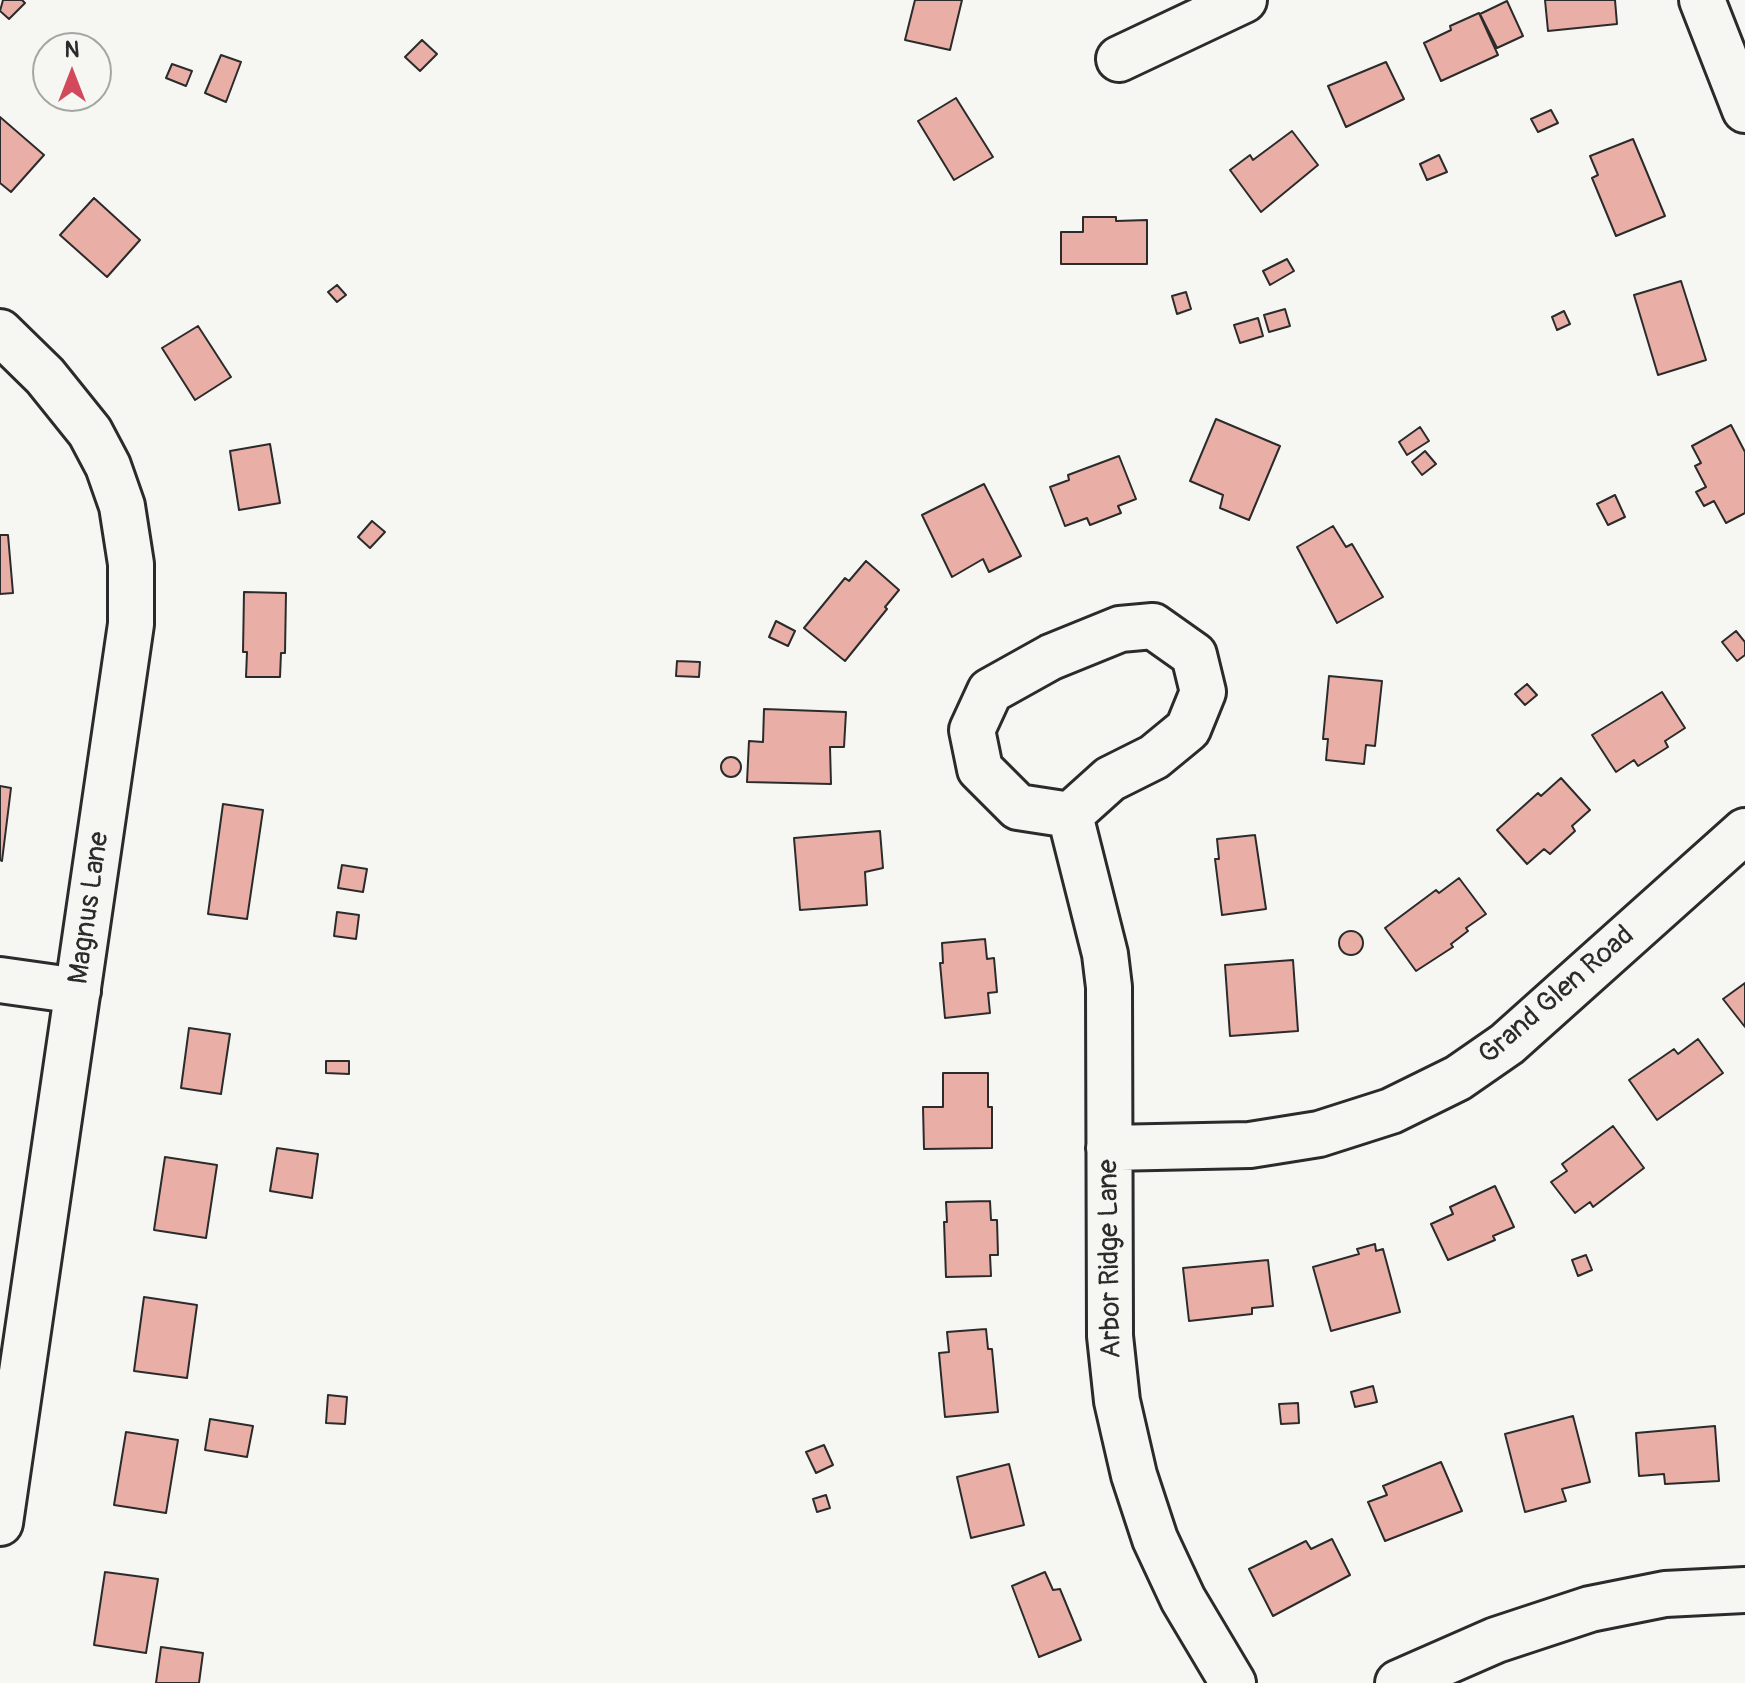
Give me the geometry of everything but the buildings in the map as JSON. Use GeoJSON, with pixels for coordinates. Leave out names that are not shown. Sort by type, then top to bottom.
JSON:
{"type":"FeatureCollection","features":[{"type":"Feature","properties":{"kind":"street"},"geometry":{"type":"LineString","coordinates":[[1702,0],[1745,110]]}},
{"type":"Feature","properties":{"kind":"street"},"geometry":{"type":"LineString","coordinates":[[1119,59],[1219,5]]}},
{"type":"Feature","properties":{"kind":"street","name":"Magnus Lane"},"geometry":{"type":"LineString","coordinates":[[0,332],[45,376],[90,432],[108,466],[122,506],[131,564],[131,624],[0,1523]]}},
{"type":"Feature","properties":{"kind":"street"},"geometry":{"type":"LineString","coordinates":[[1153,626],[1194,655],[1203,692],[1188,729],[1154,757],[1110,779],[1070,815],[1018,807],[980,769],[972,730],[990,691],[1051,657],[1120,629],[1153,626]]}},
{"type":"Feature","properties":{"kind":"street","name":"Arbor Ridge Lane"},"geometry":{"type":"LineString","coordinates":[[1070,815],[1105,954],[1109,987],[1110,1336],[1117,1401],[1134,1475],[1155,1539],[1183,1599],[1233,1683]]}},
{"type":"Feature","properties":{"kind":"street","name":"Grand Glen Road"},"geometry":{"type":"LineString","coordinates":[[1109,1148],[1250,1145],[1319,1134],[1391,1111],[1458,1078],[1507,1044],[1745,831]]}},
{"type":"Feature","properties":{"kind":"street"},"geometry":{"type":"LineString","coordinates":[[0,980],[78,991]]}},
{"type":"Feature","properties":{"kind":"street"},"geometry":{"type":"LineString","coordinates":[[1398,1683],[1496,1640],[1590,1609],[1665,1594],[1745,1590]]}}]}
